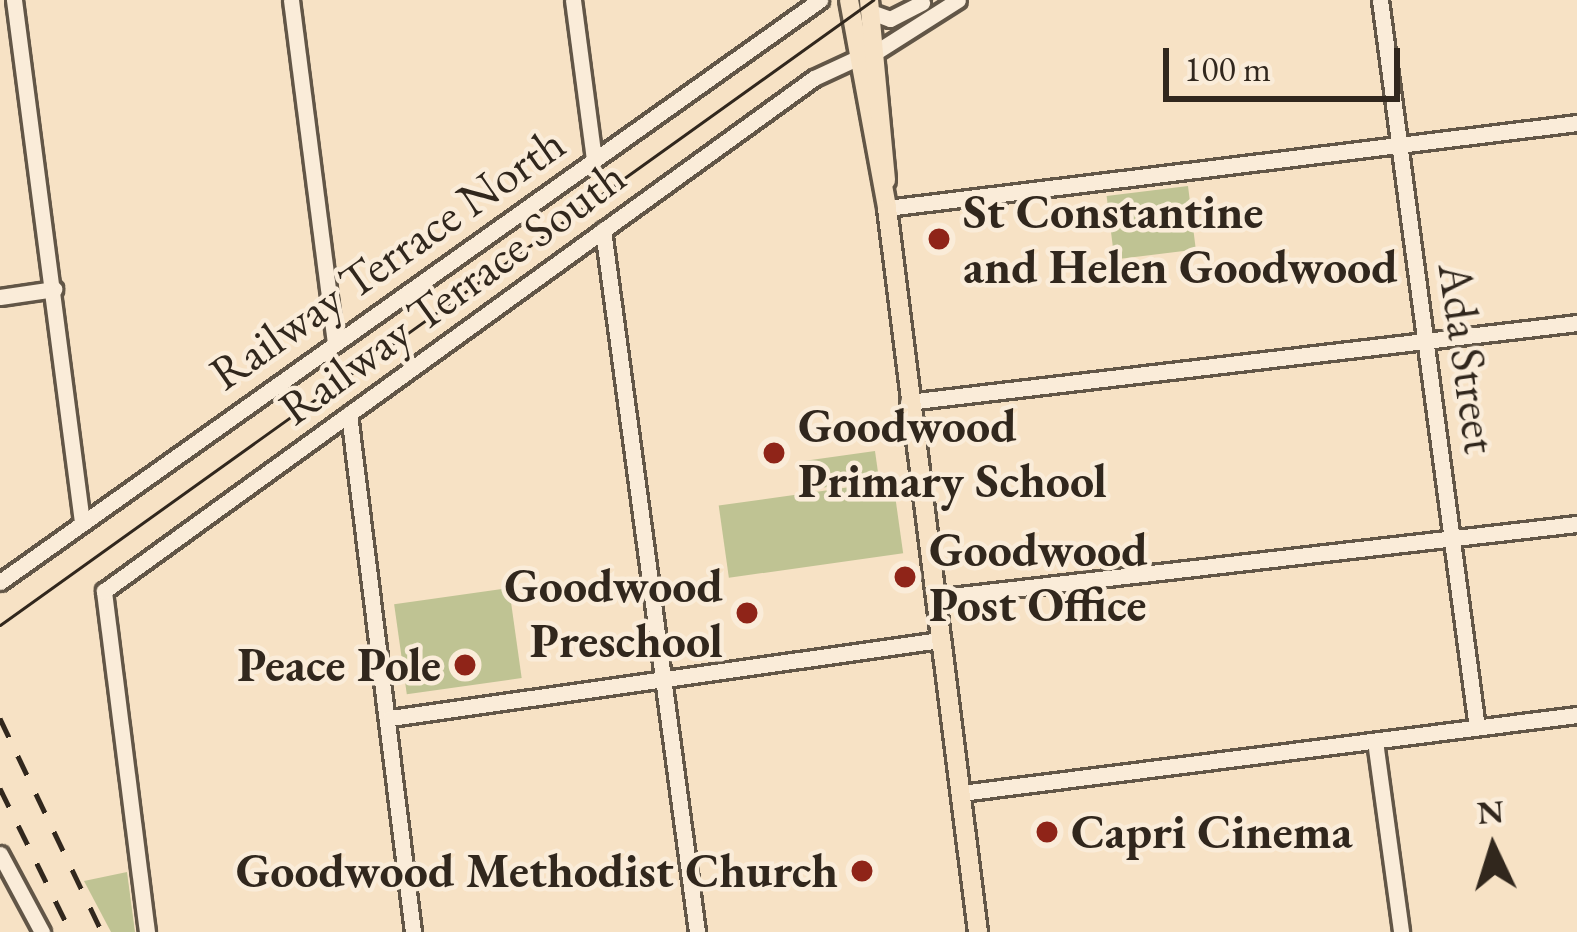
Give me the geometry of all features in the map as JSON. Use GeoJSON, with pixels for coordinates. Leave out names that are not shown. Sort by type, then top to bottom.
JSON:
{"type":"FeatureCollection","features":[{"type":"Feature","properties":{"kind":"main road"},"geometry":{"type":"LineString","coordinates":[[866,55],[870,6]]}},
{"type":"Feature","properties":{"kind":"main road"},"geometry":{"type":"LineString","coordinates":[[850,10],[866,55],[978,932]]}},
{"type":"Feature","properties":{"kind":"street"},"geometry":{"type":"LineString","coordinates":[[14,0],[82,522]]}},
{"type":"Feature","properties":{"kind":"street"},"geometry":{"type":"LineString","coordinates":[[291,0],[335,343]]}},
{"type":"Feature","properties":{"kind":"street"},"geometry":{"type":"LineString","coordinates":[[572,0],[593,160]]}},
{"type":"Feature","properties":{"kind":"street"},"geometry":{"type":"LineString","coordinates":[[870,6],[890,19],[936,0]]}},
{"type":"Feature","properties":{"kind":"street","name":"Railway Terrace South"},"geometry":{"type":"LineString","coordinates":[[147,932],[99,600],[604,230],[866,55],[958,0]]}},
{"type":"Feature","properties":{"kind":"street","name":"Ada Street"},"geometry":{"type":"LineString","coordinates":[[1380,0],[1477,728]]}},
{"type":"Feature","properties":{"kind":"street"},"geometry":{"type":"LineString","coordinates":[[814,4],[833,3],[850,10]]}},
{"type":"Feature","properties":{"kind":"street","name":"Railway Terrace North"},"geometry":{"type":"LineString","coordinates":[[0,582],[814,4]]}},
{"type":"Feature","properties":{"kind":"street"},"geometry":{"type":"LineString","coordinates":[[886,204],[1577,123]]}},
{"type":"Feature","properties":{"kind":"street"},"geometry":{"type":"LineString","coordinates":[[604,230],[697,932]]}},
{"type":"Feature","properties":{"kind":"street"},"geometry":{"type":"LineString","coordinates":[[0,297],[54,290]]}},
{"type":"Feature","properties":{"kind":"street"},"geometry":{"type":"LineString","coordinates":[[908,402],[1577,323]]}},
{"type":"Feature","properties":{"kind":"street"},"geometry":{"type":"LineString","coordinates":[[349,414],[413,932]]}},
{"type":"Feature","properties":{"kind":"street"},"geometry":{"type":"LineString","coordinates":[[934,598],[1577,524]]}},
{"type":"Feature","properties":{"kind":"street"},"geometry":{"type":"LineString","coordinates":[[390,718],[940,640]]}},
{"type":"Feature","properties":{"kind":"street"},"geometry":{"type":"LineString","coordinates":[[961,793],[1577,715]]}},
{"type":"Feature","properties":{"kind":"street"},"geometry":{"type":"LineString","coordinates":[[1376,740],[1401,932]]}},
{"type":"Feature","properties":{"kind":"street"},"geometry":{"type":"LineString","coordinates":[[0,854],[42,932]]}},
{"type":"Feature","properties":{"kind":"green space"},"geometry":{"type":"Polygon","coordinates":[[[1188,186],[1196,250],[1114,260],[1107,196],[1188,186]]]}},
{"type":"Feature","properties":{"kind":"green space"},"geometry":{"type":"Polygon","coordinates":[[[875,451],[879,480],[808,490],[804,461],[875,451]]]}},
{"type":"Feature","properties":{"kind":"green space"},"geometry":{"type":"Polygon","coordinates":[[[893,481],[903,553],[729,578],[719,505],[893,481]]]}},
{"type":"Feature","properties":{"kind":"green space"},"geometry":{"type":"Polygon","coordinates":[[[509,588],[522,678],[407,694],[394,604],[509,588]]]}},
{"type":"Feature","properties":{"kind":"green space"},"geometry":{"type":"Polygon","coordinates":[[[127,872],[135,932],[111,932],[84,881],[127,872]]]}},
{"type":"Feature","properties":{"kind":"tram line"},"geometry":{"type":"LineString","coordinates":[[0,625],[873,0]]}},
{"type":"Feature","properties":{"kind":"railway"},"geometry":{"type":"LineString","coordinates":[[0,718],[102,932]]}},
{"type":"Feature","properties":{"kind":"railway"},"geometry":{"type":"LineString","coordinates":[[0,788],[71,932]]}},
{"type":"Feature","properties":{"kind":"place","name":"St Constantine and Helen Goodwood"},"geometry":{"type":"Point","coordinates":[939,239]}},
{"type":"Feature","properties":{"kind":"place","name":"Goodwood Primary School"},"geometry":{"type":"Point","coordinates":[774,453]}},
{"type":"Feature","properties":{"kind":"place","name":"Goodwood Post Office"},"geometry":{"type":"Point","coordinates":[905,577]}},
{"type":"Feature","properties":{"kind":"place","name":"Goodwood Preschool"},"geometry":{"type":"Point","coordinates":[747,613]}},
{"type":"Feature","properties":{"kind":"place","name":"Peace Pole"},"geometry":{"type":"Point","coordinates":[465,665]}},
{"type":"Feature","properties":{"kind":"place","name":"Capri Cinema"},"geometry":{"type":"Point","coordinates":[1047,832]}},
{"type":"Feature","properties":{"kind":"place","name":"Goodwood Methodist Church"},"geometry":{"type":"Point","coordinates":[862,871]}}]}
